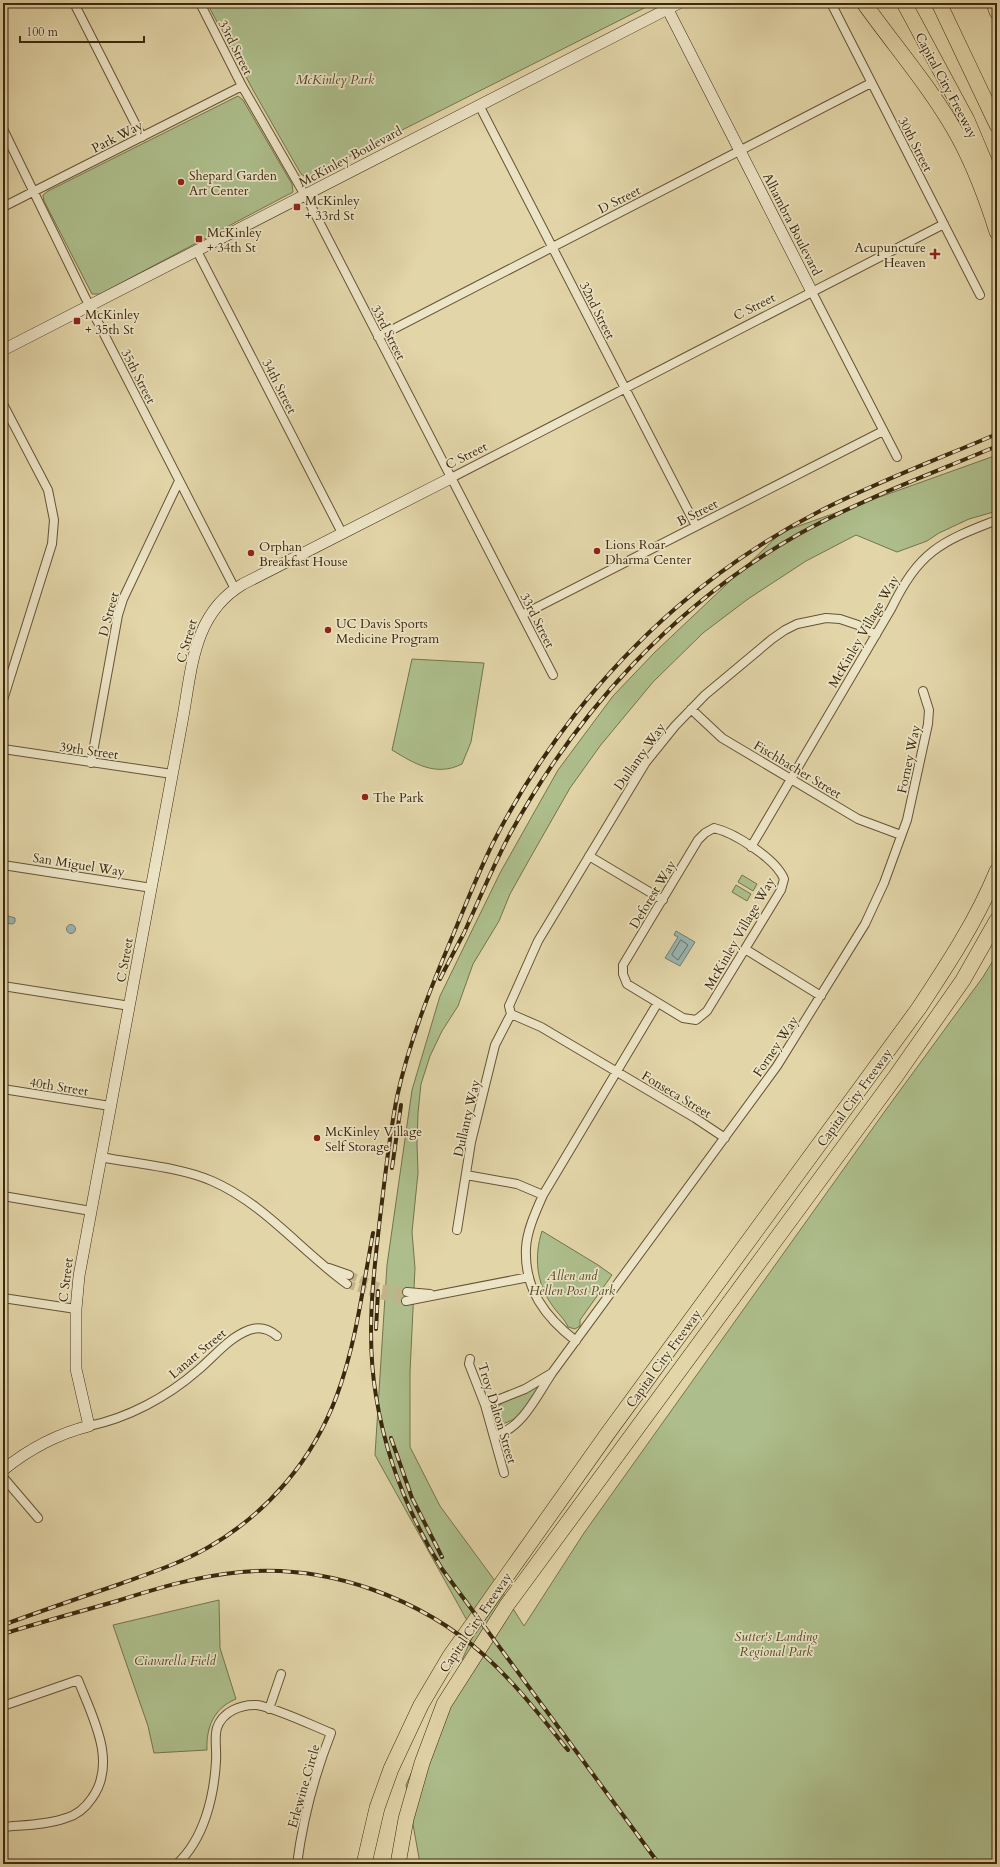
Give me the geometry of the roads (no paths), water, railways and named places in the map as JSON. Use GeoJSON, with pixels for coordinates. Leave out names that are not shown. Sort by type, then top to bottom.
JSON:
{"type":"FeatureCollection","features":[{"type":"Feature","properties":{"kind":"highway"},"geometry":{"type":"LineString","coordinates":[[864,3],[939,106],[958,137],[972,163],[997,232]]}},
{"type":"Feature","properties":{"kind":"highway","name":"Capital City Freeway"},"geometry":{"type":"LineString","coordinates":[[904,3],[967,120],[984,157],[997,191]]}},
{"type":"Feature","properties":{"kind":"highway","name":"Capital City Freeway"},"geometry":{"type":"LineString","coordinates":[[939,3],[997,125]]}},
{"type":"Feature","properties":{"kind":"highway"},"geometry":{"type":"LineString","coordinates":[[994,3],[997,12]]}},
{"type":"Feature","properties":{"kind":"highway","name":"Capital City Freeway"},"geometry":{"type":"LineString","coordinates":[[364,1864],[377,1808],[396,1758],[421,1705],[450,1656],[613,1426],[919,1008],[958,950],[990,888],[997,871]]}},
{"type":"Feature","properties":{"kind":"highway","name":"Capital City Freeway"},"geometry":{"type":"LineString","coordinates":[[398,1864],[406,1819],[422,1763],[444,1704],[494,1624],[507,1604],[896,1076],[963,980],[997,920]]}},
{"type":"Feature","properties":{"kind":"street"},"geometry":{"type":"LineString","coordinates":[[74,3],[142,136]]}},
{"type":"Feature","properties":{"kind":"street","name":"33rd Street"},"geometry":{"type":"LineString","coordinates":[[200,3],[242,86],[305,195],[552,675]]}},
{"type":"Feature","properties":{"kind":"street","name":"McKinley Boulevard"},"geometry":{"type":"LineString","coordinates":[[3,350],[305,195],[313,189],[479,105],[666,6],[678,3]]}},
{"type":"Feature","properties":{"kind":"street","name":"30th Street"},"geometry":{"type":"LineString","coordinates":[[831,3],[980,295]]}},
{"type":"Feature","properties":{"kind":"street","name":"Alhambra Boulevard"},"geometry":{"type":"LineString","coordinates":[[666,6],[897,457]]}},
{"type":"Feature","properties":{"kind":"street","name":"D Street"},"geometry":{"type":"LineString","coordinates":[[378,337],[871,83]]}},
{"type":"Feature","properties":{"kind":"street","name":"Park Way"},"geometry":{"type":"LineString","coordinates":[[3,207],[242,86]]}},
{"type":"Feature","properties":{"kind":"street","name":"32nd Street"},"geometry":{"type":"LineString","coordinates":[[479,105],[696,526]]}},
{"type":"Feature","properties":{"kind":"street","name":"35th Street"},"geometry":{"type":"LineString","coordinates":[[3,129],[32,192],[235,589]]}},
{"type":"Feature","properties":{"kind":"street","name":"C Street"},"geometry":{"type":"LineString","coordinates":[[89,1426],[76,1370],[76,1309],[79,1276],[172,774],[200,634],[214,609],[235,589],[944,224]]}},
{"type":"Feature","properties":{"kind":"street","name":"34th Street"},"geometry":{"type":"LineString","coordinates":[[197,251],[342,533]]}},
{"type":"Feature","properties":{"kind":"street"},"geometry":{"type":"LineString","coordinates":[[3,404],[48,490],[54,520],[52,544],[3,700]]}},
{"type":"Feature","properties":{"kind":"street","name":"B Street"},"geometry":{"type":"LineString","coordinates":[[522,615],[883,431]]}},
{"type":"Feature","properties":{"kind":"street","name":"D Street"},"geometry":{"type":"LineString","coordinates":[[90,763],[118,615],[123,599],[179,481]]}},
{"type":"Feature","properties":{"kind":"street","name":"McKinley Village Way"},"geometry":{"type":"LineString","coordinates":[[657,1004],[683,1018],[696,1020],[707,1011],[780,890],[784,879],[781,872],[774,864],[751,847],[876,635],[909,575],[926,556],[957,536],[997,520]]}},
{"type":"Feature","properties":{"kind":"street","name":"Dullanty Way"},"geometry":{"type":"LineString","coordinates":[[457,1230],[471,1142],[495,1045],[511,1014],[509,1006],[538,941],[646,762],[675,726],[710,690],[785,630],[797,624],[826,618],[840,619],[858,625],[876,635]]}},
{"type":"Feature","properties":{"kind":"street","name":"Forney Way"},"geometry":{"type":"LineString","coordinates":[[495,1436],[505,1433],[515,1426],[528,1410],[552,1373],[777,1066],[868,918],[884,883],[907,820],[928,724],[929,710],[923,691]]}},
{"type":"Feature","properties":{"kind":"street","name":"Fischbacher Street"},"geometry":{"type":"LineString","coordinates":[[691,709],[722,738],[858,818],[901,835]]}},
{"type":"Feature","properties":{"kind":"street","name":"39th Street"},"geometry":{"type":"LineString","coordinates":[[3,749],[172,774]]}},
{"type":"Feature","properties":{"kind":"street","name":"Deforest Way"},"geometry":{"type":"LineString","coordinates":[[657,1004],[627,984],[623,974],[623,965],[698,840],[705,833],[714,828],[722,830],[751,847]]}},
{"type":"Feature","properties":{"kind":"street"},"geometry":{"type":"LineString","coordinates":[[589,856],[663,900]]}},
{"type":"Feature","properties":{"kind":"street","name":"San Miguel Way"},"geometry":{"type":"LineString","coordinates":[[3,865],[152,888]]}},
{"type":"Feature","properties":{"kind":"street"},"geometry":{"type":"LineString","coordinates":[[745,949],[821,996]]}},
{"type":"Feature","properties":{"kind":"street"},"geometry":{"type":"LineString","coordinates":[[3,986],[130,1006]]}},
{"type":"Feature","properties":{"kind":"street"},"geometry":{"type":"LineString","coordinates":[[576,1341],[548,1317],[539,1304],[529,1277],[526,1247],[533,1219],[543,1195],[657,1004]]}},
{"type":"Feature","properties":{"kind":"street"},"geometry":{"type":"LineString","coordinates":[[511,1014],[541,1027],[616,1071]]}},
{"type":"Feature","properties":{"kind":"street","name":"Fonseca Street"},"geometry":{"type":"LineString","coordinates":[[616,1071],[695,1118],[725,1138]]}},
{"type":"Feature","properties":{"kind":"street","name":"40th Street"},"geometry":{"type":"LineString","coordinates":[[3,1090],[110,1106]]}},
{"type":"Feature","properties":{"kind":"street"},"geometry":{"type":"LineString","coordinates":[[101,1157],[180,1172],[211,1180],[237,1194],[269,1216],[347,1284]]}},
{"type":"Feature","properties":{"kind":"street"},"geometry":{"type":"LineString","coordinates":[[466,1175],[517,1184],[543,1195]]}},
{"type":"Feature","properties":{"kind":"street"},"geometry":{"type":"LineString","coordinates":[[3,1196],[91,1211]]}},
{"type":"Feature","properties":{"kind":"street"},"geometry":{"type":"LineString","coordinates":[[326,1267],[348,1275]]}},
{"type":"Feature","properties":{"kind":"street"},"geometry":{"type":"LineString","coordinates":[[406,1301],[529,1277]]}},
{"type":"Feature","properties":{"kind":"street"},"geometry":{"type":"LineString","coordinates":[[407,1292],[441,1295]]}},
{"type":"Feature","properties":{"kind":"street"},"geometry":{"type":"LineString","coordinates":[[3,1298],[76,1309]]}},
{"type":"Feature","properties":{"kind":"street","name":"Lanatt Street"},"geometry":{"type":"LineString","coordinates":[[89,1426],[106,1422],[123,1415],[164,1395],[196,1372],[238,1336],[250,1330],[262,1328],[277,1336]]}},
{"type":"Feature","properties":{"kind":"street","name":"Troy Dalton Street"},"geometry":{"type":"LineString","coordinates":[[470,1359],[469,1364],[495,1436],[504,1473]]}},
{"type":"Feature","properties":{"kind":"street","name":"Forney Way"},"geometry":{"type":"LineString","coordinates":[[485,1405],[525,1389],[552,1373]]}},
{"type":"Feature","properties":{"kind":"street"},"geometry":{"type":"LineString","coordinates":[[3,1470],[40,1445],[68,1431],[89,1426]]}},
{"type":"Feature","properties":{"kind":"street"},"geometry":{"type":"LineString","coordinates":[[3,1477],[38,1518]]}},
{"type":"Feature","properties":{"kind":"street"},"geometry":{"type":"LineString","coordinates":[[269,1709],[281,1674]]}},
{"type":"Feature","properties":{"kind":"street"},"geometry":{"type":"LineString","coordinates":[[3,1706],[78,1680],[100,1737],[103,1764],[100,1783],[96,1794],[89,1803],[75,1815],[53,1822],[3,1827]]}},
{"type":"Feature","properties":{"kind":"street","name":"Erlewine Circle"},"geometry":{"type":"LineString","coordinates":[[177,1864],[193,1844],[210,1803],[216,1770],[217,1728],[222,1719],[238,1707],[256,1705],[331,1733],[314,1780],[306,1811],[297,1864]]}},
{"type":"Feature","properties":{"kind":"water"},"geometry":{"type":"Polygon","coordinates":[[[8,916],[15,918],[15,922],[13,924],[3,923],[3,918],[8,916]]]}},
{"type":"Feature","properties":{"kind":"water"},"geometry":{"type":"Polygon","coordinates":[[[71,924],[76,929],[71,934],[66,929],[71,924]]]}},
{"type":"Feature","properties":{"kind":"water"},"geometry":{"type":"Polygon","coordinates":[[[676,931],[695,942],[680,966],[665,958],[678,937],[674,935],[676,931]]]}},
{"type":"Feature","properties":{"kind":"tunnel"},"geometry":{"type":"LineString","coordinates":[[349,1275],[382,1288],[407,1292]]}},
{"type":"Feature","properties":{"kind":"tunnel"},"geometry":{"type":"LineString","coordinates":[[347,1284],[384,1296],[406,1301]]}},
{"type":"Feature","properties":{"kind":"railway"},"geometry":{"type":"LineString","coordinates":[[659,1864],[442,1569],[419,1528],[400,1486],[380,1419],[371,1352],[373,1285],[377,1240],[389,1142],[397,1097],[414,1035],[429,995],[472,889],[493,843],[530,778],[551,746],[574,716],[623,659],[649,632],[693,593],[728,567],[782,532],[863,490],[997,434]]}},
{"type":"Feature","properties":{"kind":"railway"},"geometry":{"type":"LineString","coordinates":[[440,979],[464,933],[510,834],[537,788],[566,745],[599,703],[634,664],[671,627],[711,593],[754,562],[799,534],[847,509],[997,446]]}},
{"type":"Feature","properties":{"kind":"railway"},"geometry":{"type":"LineString","coordinates":[[392,1168],[401,1105]]}},
{"type":"Feature","properties":{"kind":"railway"},"geometry":{"type":"LineString","coordinates":[[3,1625],[151,1573],[207,1548],[249,1519],[286,1483],[315,1442],[327,1419],[344,1376],[354,1335],[373,1233]]}},
{"type":"Feature","properties":{"kind":"railway"},"geometry":{"type":"LineString","coordinates":[[376,1329],[378,1291]]}},
{"type":"Feature","properties":{"kind":"railway"},"geometry":{"type":"LineString","coordinates":[[391,1438],[412,1498],[442,1557]]}},
{"type":"Feature","properties":{"kind":"railway"},"geometry":{"type":"LineString","coordinates":[[3,1634],[163,1587],[209,1576],[241,1572],[274,1571],[307,1574],[340,1580],[372,1589],[403,1602],[432,1617],[460,1635],[485,1656],[507,1678],[568,1750]]}},
{"type":"Feature","properties":{"kind":"place","name":"Shepard Garden Art Center"},"geometry":{"type":"Point","coordinates":[181,182]}},
{"type":"Feature","properties":{"kind":"place","name":"McKinley + 33rd St"},"geometry":{"type":"Point","coordinates":[297,207]}},
{"type":"Feature","properties":{"kind":"place","name":"McKinley + 34th St"},"geometry":{"type":"Point","coordinates":[199,239]}},
{"type":"Feature","properties":{"kind":"place","name":"Acupuncture Heaven"},"geometry":{"type":"Point","coordinates":[935,254]}},
{"type":"Feature","properties":{"kind":"place","name":"McKinley + 35th St"},"geometry":{"type":"Point","coordinates":[77,321]}},
{"type":"Feature","properties":{"kind":"place","name":"Lions Roar Dharma Center"},"geometry":{"type":"Point","coordinates":[597,551]}},
{"type":"Feature","properties":{"kind":"place","name":"Orphan Breakfast House"},"geometry":{"type":"Point","coordinates":[251,553]}},
{"type":"Feature","properties":{"kind":"place","name":"UC Davis Sports Medicine Program"},"geometry":{"type":"Point","coordinates":[328,630]}},
{"type":"Feature","properties":{"kind":"place","name":"The Park"},"geometry":{"type":"Point","coordinates":[365,797]}},
{"type":"Feature","properties":{"kind":"place","name":"McKinley Village Self Storage"},"geometry":{"type":"Point","coordinates":[317,1138]}},
{"type":"Feature","properties":{"kind":"park label","name":"McKinley Park"},"geometry":{"type":"Point","coordinates":[335,79]}},
{"type":"Feature","properties":{"kind":"park label","name":"Allen and Hellen Post Park"},"geometry":{"type":"Point","coordinates":[572,1282]}},
{"type":"Feature","properties":{"kind":"park label","name":"Sutter's Landing Regional Park"},"geometry":{"type":"Point","coordinates":[776,1644]}},
{"type":"Feature","properties":{"kind":"park label","name":"Ciavarella Field"},"geometry":{"type":"Point","coordinates":[175,1660]}}]}
